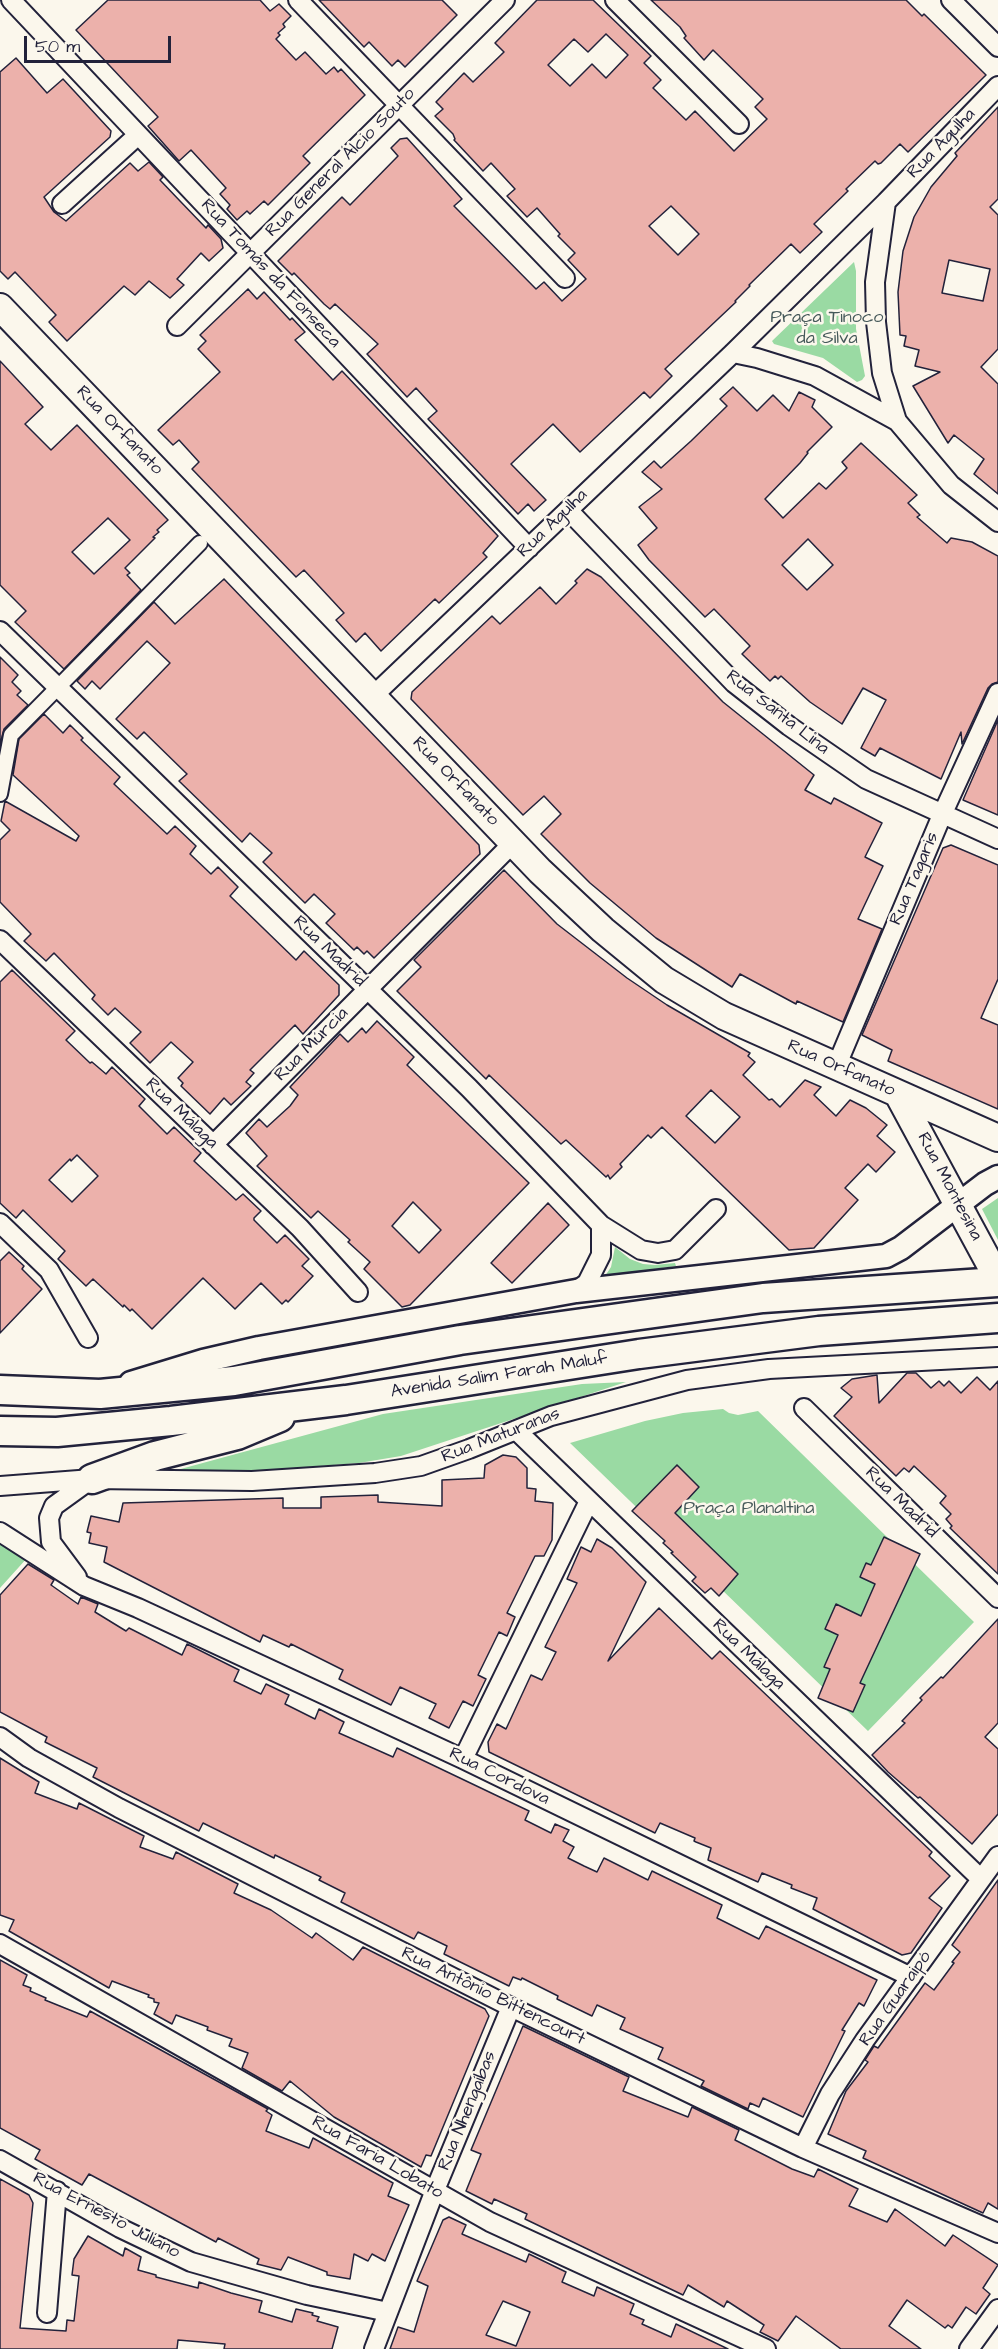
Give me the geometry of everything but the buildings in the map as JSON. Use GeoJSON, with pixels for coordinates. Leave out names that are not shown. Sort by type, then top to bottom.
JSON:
{"type":"FeatureCollection","features":[{"type":"Feature","properties":{"kind":"highway"},"geometry":{"type":"LineString","coordinates":[[0,1390],[100,1394],[234,1381],[460,1340],[763,1298],[995,1274]]}},
{"type":"Feature","properties":{"kind":"highway","name":"Avenida Salim Farah Maluf"},"geometry":{"type":"LineString","coordinates":[[0,1431],[57,1432],[93,1429],[346,1400],[672,1350],[819,1331],[998,1318]]}},
{"type":"Feature","properties":{"kind":"highway"},"geometry":{"type":"LineString","coordinates":[[92,1479],[155,1456],[237,1436],[269,1423],[301,1405]]}},
{"type":"Feature","properties":{"kind":"main road","name":"Rua Orfanato"},"geometry":{"type":"LineString","coordinates":[[0,307],[540,871],[603,930],[664,980],[724,1016],[899,1096],[998,1138]]}},
{"type":"Feature","properties":{"kind":"main road","name":"Rua Montesina"},"geometry":{"type":"LineString","coordinates":[[899,1096],[933,1155],[957,1205],[995,1274]]}},
{"type":"Feature","properties":{"kind":"street","name":"Rua Tomás da Fonseca"},"geometry":{"type":"LineString","coordinates":[[11,0],[529,548]]}},
{"type":"Feature","properties":{"kind":"street"},"geometry":{"type":"LineString","coordinates":[[298,0],[565,278]]}},
{"type":"Feature","properties":{"kind":"street","name":"Rua General Álcio Souto"},"geometry":{"type":"LineString","coordinates":[[177,326],[505,0]]}},
{"type":"Feature","properties":{"kind":"street"},"geometry":{"type":"LineString","coordinates":[[615,0],[739,124]]}},
{"type":"Feature","properties":{"kind":"street"},"geometry":{"type":"LineString","coordinates":[[951,0],[998,47]]}},
{"type":"Feature","properties":{"kind":"street","name":"Rua Agulha"},"geometry":{"type":"LineString","coordinates":[[886,202],[998,86]]}},
{"type":"Feature","properties":{"kind":"street"},"geometry":{"type":"LineString","coordinates":[[62,204],[138,135]]}},
{"type":"Feature","properties":{"kind":"street"},"geometry":{"type":"LineString","coordinates":[[733,353],[886,202]]}},
{"type":"Feature","properties":{"kind":"street"},"geometry":{"type":"LineString","coordinates":[[886,202],[875,282],[876,322],[882,373],[897,421]]}},
{"type":"Feature","properties":{"kind":"street"},"geometry":{"type":"LineString","coordinates":[[733,353],[815,375],[897,421],[951,484],[998,522]]}},
{"type":"Feature","properties":{"kind":"street","name":"Rua Agulha"},"geometry":{"type":"LineString","coordinates":[[373,696],[733,353]]}},
{"type":"Feature","properties":{"kind":"street","name":"Rua Santa Lina"},"geometry":{"type":"LineString","coordinates":[[568,510],[734,683],[789,726],[866,779],[998,839]]}},
{"type":"Feature","properties":{"kind":"street"},"geometry":{"type":"LineString","coordinates":[[0,794],[11,735],[200,543]]}},
{"type":"Feature","properties":{"kind":"street","name":"Rua Madrid"},"geometry":{"type":"LineString","coordinates":[[0,631],[469,1088],[601,1225]]}},
{"type":"Feature","properties":{"kind":"street","name":"Rua Tagaris"},"geometry":{"type":"LineString","coordinates":[[836,1067],[942,815],[998,693]]}},
{"type":"Feature","properties":{"kind":"street","name":"Rua Múrcia"},"geometry":{"type":"LineString","coordinates":[[213,1145],[513,843]]}},
{"type":"Feature","properties":{"kind":"street","name":"Rua Málaga"},"geometry":{"type":"LineString","coordinates":[[0,940],[300,1228],[358,1292]]}},
{"type":"Feature","properties":{"kind":"street"},"geometry":{"type":"LineString","coordinates":[[100,1394],[148,1377],[259,1348],[576,1291],[886,1256],[901,1248],[985,1184],[998,1177]]}},
{"type":"Feature","properties":{"kind":"street"},"geometry":{"type":"LineString","coordinates":[[601,1225],[641,1250],[658,1253],[675,1250],[716,1209]]}},
{"type":"Feature","properties":{"kind":"street"},"geometry":{"type":"LineString","coordinates":[[0,1223],[49,1270],[88,1338]]}},
{"type":"Feature","properties":{"kind":"street"},"geometry":{"type":"LineString","coordinates":[[576,1291],[587,1283],[601,1255],[601,1225]]}},
{"type":"Feature","properties":{"kind":"street","name":"Rua Maturanas"},"geometry":{"type":"LineString","coordinates":[[0,1486],[92,1479],[252,1481],[375,1473],[421,1466],[552,1416],[687,1380],[769,1370],[998,1357]]}},
{"type":"Feature","properties":{"kind":"street","name":"Rua Madrid"},"geometry":{"type":"LineString","coordinates":[[804,1408],[998,1598]]}},
{"type":"Feature","properties":{"kind":"street","name":"Rua Málaga"},"geometry":{"type":"LineString","coordinates":[[516,1430],[981,1879]]}},
{"type":"Feature","properties":{"kind":"street"},"geometry":{"type":"LineString","coordinates":[[84,1586],[51,1542],[49,1518],[54,1506],[92,1479]]}},
{"type":"Feature","properties":{"kind":"street"},"geometry":{"type":"LineString","coordinates":[[463,1759],[589,1502]]}},
{"type":"Feature","properties":{"kind":"street","name":"Rua Cordova"},"geometry":{"type":"LineString","coordinates":[[0,1532],[84,1586],[138,1608],[463,1759],[911,1977]]}},
{"type":"Feature","properties":{"kind":"street","name":"Rua Antônio Bittencourt"},"geometry":{"type":"LineString","coordinates":[[0,1737],[30,1758],[119,1808],[511,2007],[803,2148],[998,2233]]}},
{"type":"Feature","properties":{"kind":"street","name":"Rua Guaraipó"},"geometry":{"type":"LineString","coordinates":[[803,2148],[830,2094],[865,2040],[998,1856]]}},
{"type":"Feature","properties":{"kind":"street","name":"Rua Faria Lobato"},"geometry":{"type":"LineString","coordinates":[[0,1944],[490,2222],[766,2349]]}},
{"type":"Feature","properties":{"kind":"street","name":"Rua Nhengaíbas"},"geometry":{"type":"LineString","coordinates":[[374,2349],[435,2190],[511,2007]]}},
{"type":"Feature","properties":{"kind":"street","name":"Rua Ernesto Juliano"},"geometry":{"type":"LineString","coordinates":[[0,2160],[120,2228],[191,2262],[307,2295],[388,2312]]}},
{"type":"Feature","properties":{"kind":"street"},"geometry":{"type":"LineString","coordinates":[[47,2313],[57,2191]]}},
{"type":"Feature","properties":{"kind":"street"},"geometry":{"type":"LineString","coordinates":[[969,2349],[998,2309]]}},
{"type":"Feature","properties":{"kind":"green space","name":"Praça Tinoco da Silva"},"geometry":{"type":"Polygon","coordinates":[[[854,262],[856,329],[865,376],[857,382],[823,358],[774,344],[772,341],[854,262]]]}},
{"type":"Feature","properties":{"kind":"green space"},"geometry":{"type":"Polygon","coordinates":[[[998,1198],[998,1240],[982,1209],[998,1198]]]}},
{"type":"Feature","properties":{"kind":"green space"},"geometry":{"type":"Polygon","coordinates":[[[615,1247],[630,1259],[643,1264],[675,1263],[676,1266],[605,1276],[611,1267],[615,1247]]]}},
{"type":"Feature","properties":{"kind":"green space"},"geometry":{"type":"Polygon","coordinates":[[[626,1382],[401,1456],[359,1463],[257,1471],[177,1470],[383,1414],[582,1384],[626,1382]]]}},
{"type":"Feature","properties":{"kind":"green space","name":"Praça Planaltina"},"geometry":{"type":"Polygon","coordinates":[[[723,1409],[738,1415],[758,1411],[974,1622],[868,1731],[570,1443],[645,1421],[683,1413],[723,1409]]]}},
{"type":"Feature","properties":{"kind":"green space"},"geometry":{"type":"Polygon","coordinates":[[[0,1540],[28,1557],[0,1588],[0,1540]]]}}]}
